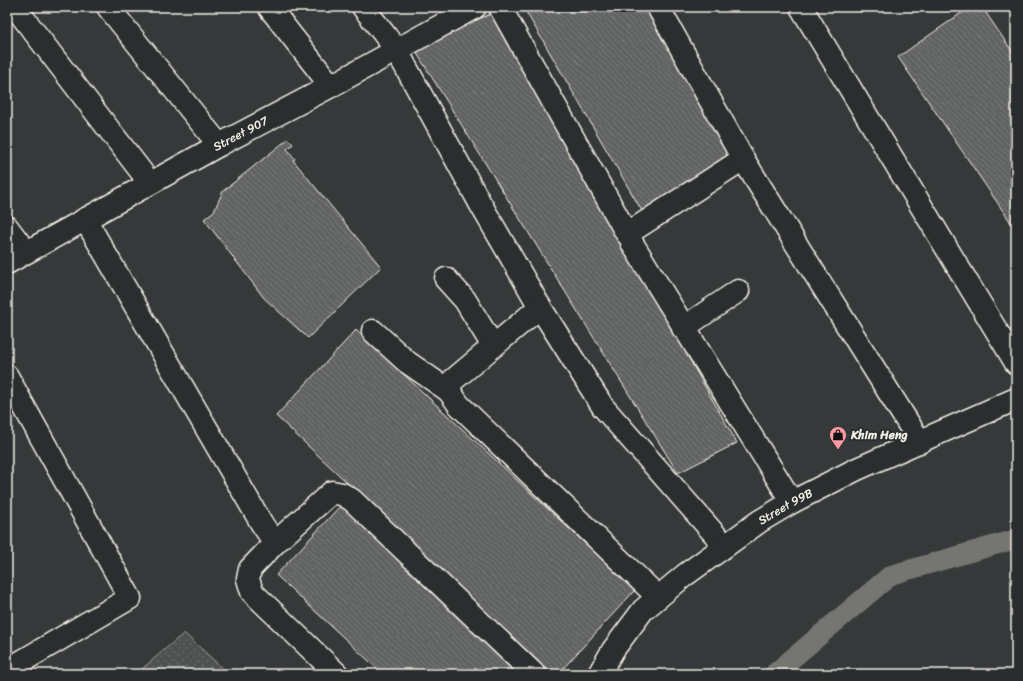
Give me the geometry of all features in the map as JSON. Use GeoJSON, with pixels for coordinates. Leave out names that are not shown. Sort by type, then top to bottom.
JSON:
{"type":"FeatureCollection","features":[{"type":"Feature","properties":{"kind":"street"},"geometry":{"type":"LineString","coordinates":[[15,7],[150,183]]}},
{"type":"Feature","properties":{"kind":"street"},"geometry":{"type":"LineString","coordinates":[[108,7],[219,145]]}},
{"type":"Feature","properties":{"kind":"street"},"geometry":{"type":"LineString","coordinates":[[269,7],[331,86]]}},
{"type":"Feature","properties":{"kind":"street"},"geometry":{"type":"LineString","coordinates":[[363,7],[396,49],[481,205],[540,307],[603,407],[725,546]]}},
{"type":"Feature","properties":{"kind":"street","name":"Street 907"},"geometry":{"type":"LineString","coordinates":[[7,263],[219,145],[331,86],[475,7]]}},
{"type":"Feature","properties":{"kind":"street"},"geometry":{"type":"LineString","coordinates":[[500,7],[627,234],[742,159]]}},
{"type":"Feature","properties":{"kind":"street"},"geometry":{"type":"LineString","coordinates":[[658,7],[742,159],[920,442]]}},
{"type":"Feature","properties":{"kind":"street"},"geometry":{"type":"LineString","coordinates":[[807,9],[1016,363]]}},
{"type":"Feature","properties":{"kind":"street"},"geometry":{"type":"LineString","coordinates":[[85,219],[274,543]]}},
{"type":"Feature","properties":{"kind":"street"},"geometry":{"type":"LineString","coordinates":[[7,227],[26,252]]}},
{"type":"Feature","properties":{"kind":"street"},"geometry":{"type":"LineString","coordinates":[[632,243],[683,328],[792,502]]}},
{"type":"Feature","properties":{"kind":"street"},"geometry":{"type":"LineString","coordinates":[[446,279],[466,300],[493,346]]}},
{"type":"Feature","properties":{"kind":"street"},"geometry":{"type":"LineString","coordinates":[[683,328],[738,291]]}},
{"type":"Feature","properties":{"kind":"street"},"geometry":{"type":"LineString","coordinates":[[449,391],[452,381],[540,307]]}},
{"type":"Feature","properties":{"kind":"street"},"geometry":{"type":"LineString","coordinates":[[373,331],[407,362],[449,391],[459,405],[658,597]]}},
{"type":"Feature","properties":{"kind":"street"},"geometry":{"type":"LineString","coordinates":[[7,376],[130,598],[12,670]]}},
{"type":"Feature","properties":{"kind":"street","name":"Street 99B"},"geometry":{"type":"LineString","coordinates":[[600,674],[613,650],[643,610],[725,546],[760,521],[792,502],[857,469],[1016,399]]}},
{"type":"Feature","properties":{"kind":"street"},"geometry":{"type":"LineString","coordinates":[[337,674],[252,592],[248,579],[250,568],[274,543],[332,492],[342,494],[352,500],[534,674]]}},
{"type":"Feature","properties":{"kind":"shaded area"},"geometry":{"type":"Polygon","coordinates":[[[184,633],[229,674],[136,674],[184,633]]]}},
{"type":"Feature","properties":{"kind":"building"},"geometry":{"type":"Polygon","coordinates":[[[531,7],[648,7],[735,157],[642,211],[525,10],[531,7]]]}},
{"type":"Feature","properties":{"kind":"building"},"geometry":{"type":"Polygon","coordinates":[[[970,7],[982,7],[1016,57],[1016,230],[898,57],[970,7]]]}},
{"type":"Feature","properties":{"kind":"building"},"geometry":{"type":"Polygon","coordinates":[[[493,13],[737,443],[678,473],[413,47],[493,13]]]}},
{"type":"Feature","properties":{"kind":"building"},"geometry":{"type":"Polygon","coordinates":[[[288,139],[293,144],[287,149],[295,159],[293,160],[381,267],[308,338],[264,298],[204,219],[214,211],[223,191],[288,139]]]}},
{"type":"Feature","properties":{"kind":"building"},"geometry":{"type":"Polygon","coordinates":[[[356,330],[635,590],[558,674],[552,674],[276,416],[356,330]]]}},
{"type":"Feature","properties":{"kind":"building"},"geometry":{"type":"Polygon","coordinates":[[[342,504],[526,674],[383,674],[276,575],[342,504]]]}},
{"type":"Feature","properties":{"kind":"waterway"},"geometry":{"type":"LineString","coordinates":[[774,674],[891,575],[1016,539]]}},
{"type":"Feature","properties":{"kind":"place","name":"Khim Heng"},"geometry":{"type":"Point","coordinates":[838,450]}}]}
